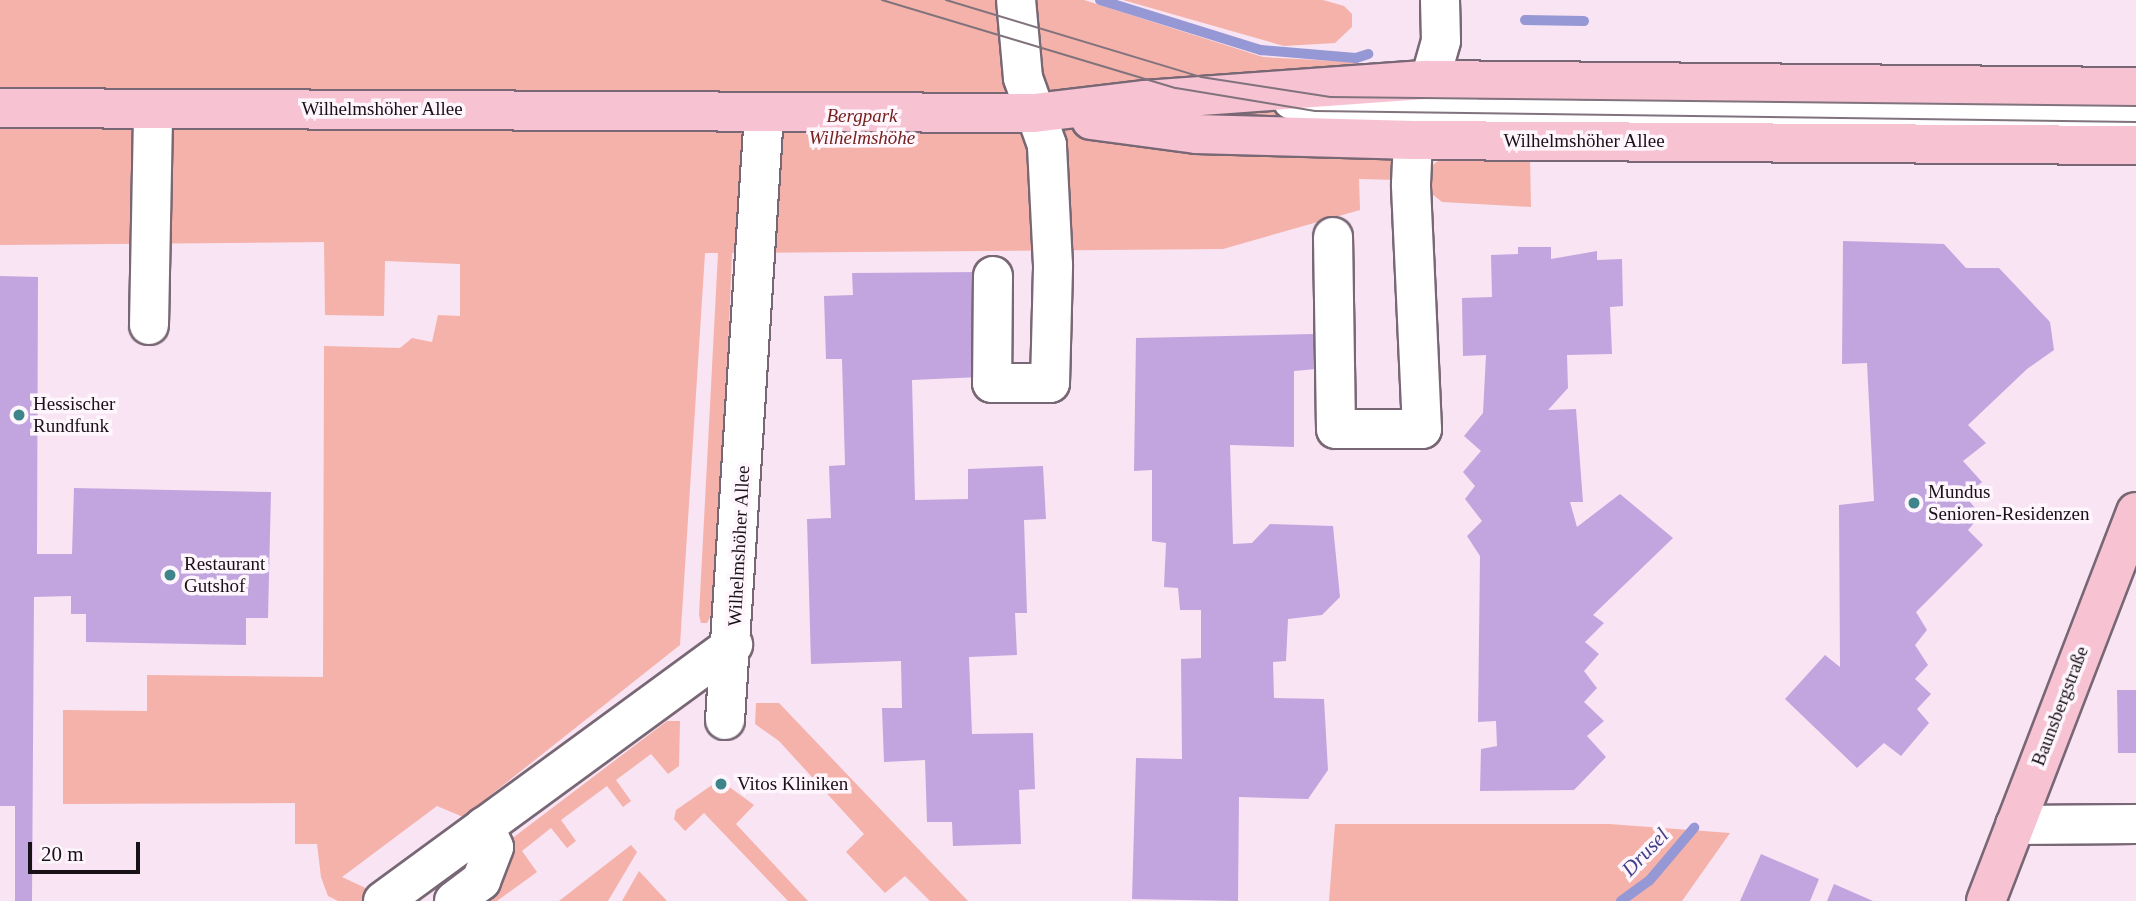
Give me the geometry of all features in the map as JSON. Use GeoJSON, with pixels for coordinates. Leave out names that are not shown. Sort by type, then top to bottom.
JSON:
{"type":"FeatureCollection","features":[{"type":"Feature","properties":{"kind":"main road","name":"Wilhelmshöher Allee"},"geometry":{"type":"LineString","coordinates":[[1034,113],[1196,134],[1420,110],[2136,87]]}},
{"type":"Feature","properties":{"kind":"main road","name":"Wilhelmshöher Allee"},"geometry":{"type":"LineString","coordinates":[[0,108],[1034,113],[1238,93],[1420,110],[2136,145]]}},
{"type":"Feature","properties":{"kind":"main road","name":"Baunsbergstraße"},"geometry":{"type":"LineString","coordinates":[[1986,901],[2136,513]]}},
{"type":"Feature","properties":{"kind":"street"},"geometry":{"type":"LineString","coordinates":[[993,276],[992,383],[1050,383],[1053,265],[1047,145],[1023,78],[1016,0]]}},
{"type":"Feature","properties":{"kind":"street"},"geometry":{"type":"LineString","coordinates":[[1333,236],[1336,429],[1422,429],[1420,110],[1441,41],[1440,0]]}},
{"type":"Feature","properties":{"kind":"street"},"geometry":{"type":"LineString","coordinates":[[149,325],[153,109]]}},
{"type":"Feature","properties":{"kind":"street"},"geometry":{"type":"LineString","coordinates":[[1420,110],[2136,115]]}},
{"type":"Feature","properties":{"kind":"street","name":"Wilhelmshöher Allee"},"geometry":{"type":"LineString","coordinates":[[725,720],[733,645],[764,113]]}},
{"type":"Feature","properties":{"kind":"street","name":"Wilhelmshöher Allee"},"geometry":{"type":"LineString","coordinates":[[383,901],[632,715],[733,645]]}},
{"type":"Feature","properties":{"kind":"street"},"geometry":{"type":"LineString","coordinates":[[2015,825],[2136,824]]}},
{"type":"Feature","properties":{"kind":"street"},"geometry":{"type":"LineString","coordinates":[[454,901],[481,881],[494,847],[484,826]]}},
{"type":"Feature","properties":{"kind":"green space","name":"Bergpark Wilhelmshöhe"},"geometry":{"type":"Polygon","coordinates":[[[0,0],[1084,0],[1263,57],[1355,62],[1358,155],[1397,157],[1397,180],[1359,179],[1360,210],[1223,249],[732,253],[718,601],[707,623],[701,623],[699,615],[718,253],[705,253],[680,645],[463,817],[437,806],[342,877],[374,892],[362,901],[338,901],[328,896],[321,877],[317,844],[295,844],[295,803],[63,804],[63,710],[147,711],[147,675],[323,677],[324,346],[400,348],[412,338],[432,342],[438,315],[460,316],[460,264],[385,261],[384,316],[325,315],[324,242],[0,245],[0,0]]]}},
{"type":"Feature","properties":{"kind":"green space"},"geometry":{"type":"Polygon","coordinates":[[[1123,0],[1323,0],[1344,6],[1352,14],[1352,27],[1335,43],[1284,46],[1123,0]]]}},
{"type":"Feature","properties":{"kind":"green space"},"geometry":{"type":"Polygon","coordinates":[[[1442,158],[1530,158],[1531,207],[1442,202],[1427,190],[1426,170],[1442,158]]]}},
{"type":"Feature","properties":{"kind":"green space"},"geometry":{"type":"Polygon","coordinates":[[[756,703],[779,703],[968,901],[930,901],[905,876],[885,893],[846,852],[864,834],[779,741],[755,724],[756,703]]]}},
{"type":"Feature","properties":{"kind":"green space"},"geometry":{"type":"Polygon","coordinates":[[[667,721],[680,721],[679,766],[668,774],[651,754],[616,780],[631,801],[623,807],[607,786],[561,820],[576,841],[567,848],[551,828],[522,851],[537,872],[497,901],[469,901],[502,846],[667,721]]]}},
{"type":"Feature","properties":{"kind":"green space"},"geometry":{"type":"Polygon","coordinates":[[[712,785],[728,786],[754,805],[736,824],[808,901],[788,901],[704,813],[685,831],[674,819],[676,810],[712,785]]]}},
{"type":"Feature","properties":{"kind":"green space"},"geometry":{"type":"Polygon","coordinates":[[[1335,824],[1609,824],[1730,833],[1682,901],[1329,901],[1335,824]]]}},
{"type":"Feature","properties":{"kind":"green space"},"geometry":{"type":"Polygon","coordinates":[[[631,845],[637,852],[608,901],[559,901],[631,845]]]}},
{"type":"Feature","properties":{"kind":"green space"},"geometry":{"type":"Polygon","coordinates":[[[639,871],[667,901],[622,901],[639,871]]]}},
{"type":"Feature","properties":{"kind":"building","name":"Mundus Senioren-Residenzen"},"geometry":{"type":"Polygon","coordinates":[[[1843,241],[1944,244],[1966,268],[1999,268],[2050,322],[2054,350],[2027,369],[1968,425],[1986,443],[1963,461],[1982,482],[1965,496],[1981,515],[1968,530],[1983,545],[1916,612],[1927,630],[1915,645],[1928,665],[1915,679],[1931,694],[1917,709],[1929,723],[1901,756],[1884,743],[1857,768],[1785,699],[1825,655],[1840,667],[1839,505],[1874,501],[1867,363],[1842,364],[1843,241]]]}},
{"type":"Feature","properties":{"kind":"building"},"geometry":{"type":"Polygon","coordinates":[[[1518,247],[1551,247],[1551,259],[1597,251],[1597,260],[1622,259],[1623,306],[1610,307],[1612,354],[1567,355],[1568,388],[1548,410],[1576,409],[1583,502],[1570,502],[1577,527],[1620,494],[1673,538],[1593,615],[1604,623],[1585,642],[1599,654],[1584,671],[1597,688],[1584,702],[1604,721],[1587,736],[1606,757],[1574,790],[1480,791],[1481,749],[1497,746],[1496,721],[1478,722],[1480,556],[1467,536],[1482,521],[1465,499],[1475,486],[1463,472],[1481,451],[1464,436],[1483,413],[1486,355],[1463,356],[1462,298],[1492,297],[1491,255],[1518,254],[1518,247]]]}},
{"type":"Feature","properties":{"kind":"building"},"geometry":{"type":"Polygon","coordinates":[[[981,272],[980,377],[912,380],[915,500],[968,499],[968,469],[1043,466],[1046,519],[1024,520],[1027,613],[1015,613],[1017,655],[969,657],[972,734],[1033,733],[1035,789],[1019,790],[1021,844],[953,846],[952,822],[927,822],[925,760],[884,762],[882,708],[902,708],[901,661],[811,664],[807,519],[831,518],[829,466],[845,465],[842,359],[826,359],[824,296],[853,295],[852,273],[981,272]]]}},
{"type":"Feature","properties":{"kind":"building"},"geometry":{"type":"Polygon","coordinates":[[[0,276],[38,277],[37,554],[72,554],[74,488],[271,492],[268,618],[246,618],[246,645],[86,642],[86,614],[71,614],[71,596],[34,597],[32,901],[15,901],[15,806],[0,806],[0,276]]]}},
{"type":"Feature","properties":{"kind":"building"},"geometry":{"type":"Polygon","coordinates":[[[1313,334],[1316,369],[1294,371],[1294,447],[1230,445],[1233,544],[1252,543],[1270,524],[1333,526],[1340,597],[1322,615],[1288,619],[1286,661],[1273,662],[1274,698],[1324,699],[1328,770],[1308,799],[1239,797],[1238,901],[1132,899],[1136,758],[1182,759],[1181,659],[1201,658],[1201,610],[1180,610],[1178,588],[1164,587],[1166,543],[1152,541],[1152,470],[1134,471],[1136,338],[1313,334]]]}},
{"type":"Feature","properties":{"kind":"building"},"geometry":{"type":"Polygon","coordinates":[[[2117,690],[2136,690],[2136,753],[2118,753],[2117,690]]]}},
{"type":"Feature","properties":{"kind":"building"},"geometry":{"type":"Polygon","coordinates":[[[1761,854],[1819,879],[1810,901],[1740,901],[1761,854]]]}},
{"type":"Feature","properties":{"kind":"building"},"geometry":{"type":"Polygon","coordinates":[[[1834,884],[1873,901],[1827,901],[1834,884]]]}},
{"type":"Feature","properties":{"kind":"waterway"},"geometry":{"type":"LineString","coordinates":[[1100,0],[1261,50],[1356,58],[1368,54]]}},
{"type":"Feature","properties":{"kind":"waterway"},"geometry":{"type":"LineString","coordinates":[[1525,20],[1584,21]]}},
{"type":"Feature","properties":{"kind":"waterway","name":"Drusel"},"geometry":{"type":"LineString","coordinates":[[1621,901],[1649,881],[1694,828]]}},
{"type":"Feature","properties":{"kind":"tram line"},"geometry":{"type":"LineString","coordinates":[[882,0],[1176,88],[1315,111],[2136,122]]}},
{"type":"Feature","properties":{"kind":"tram line"},"geometry":{"type":"LineString","coordinates":[[946,0],[1201,77],[1330,97],[2136,106]]}},
{"type":"Feature","properties":{"kind":"place","name":"Hessischer Rundfunk"},"geometry":{"type":"Point","coordinates":[19,415]}},
{"type":"Feature","properties":{"kind":"place","name":"Mundus Senioren-Residenzen"},"geometry":{"type":"Point","coordinates":[1914,503]}},
{"type":"Feature","properties":{"kind":"place","name":"Restaurant Gutshof"},"geometry":{"type":"Point","coordinates":[170,575]}},
{"type":"Feature","properties":{"kind":"place","name":"Vitos Kliniken"},"geometry":{"type":"Point","coordinates":[721,784]}}]}
